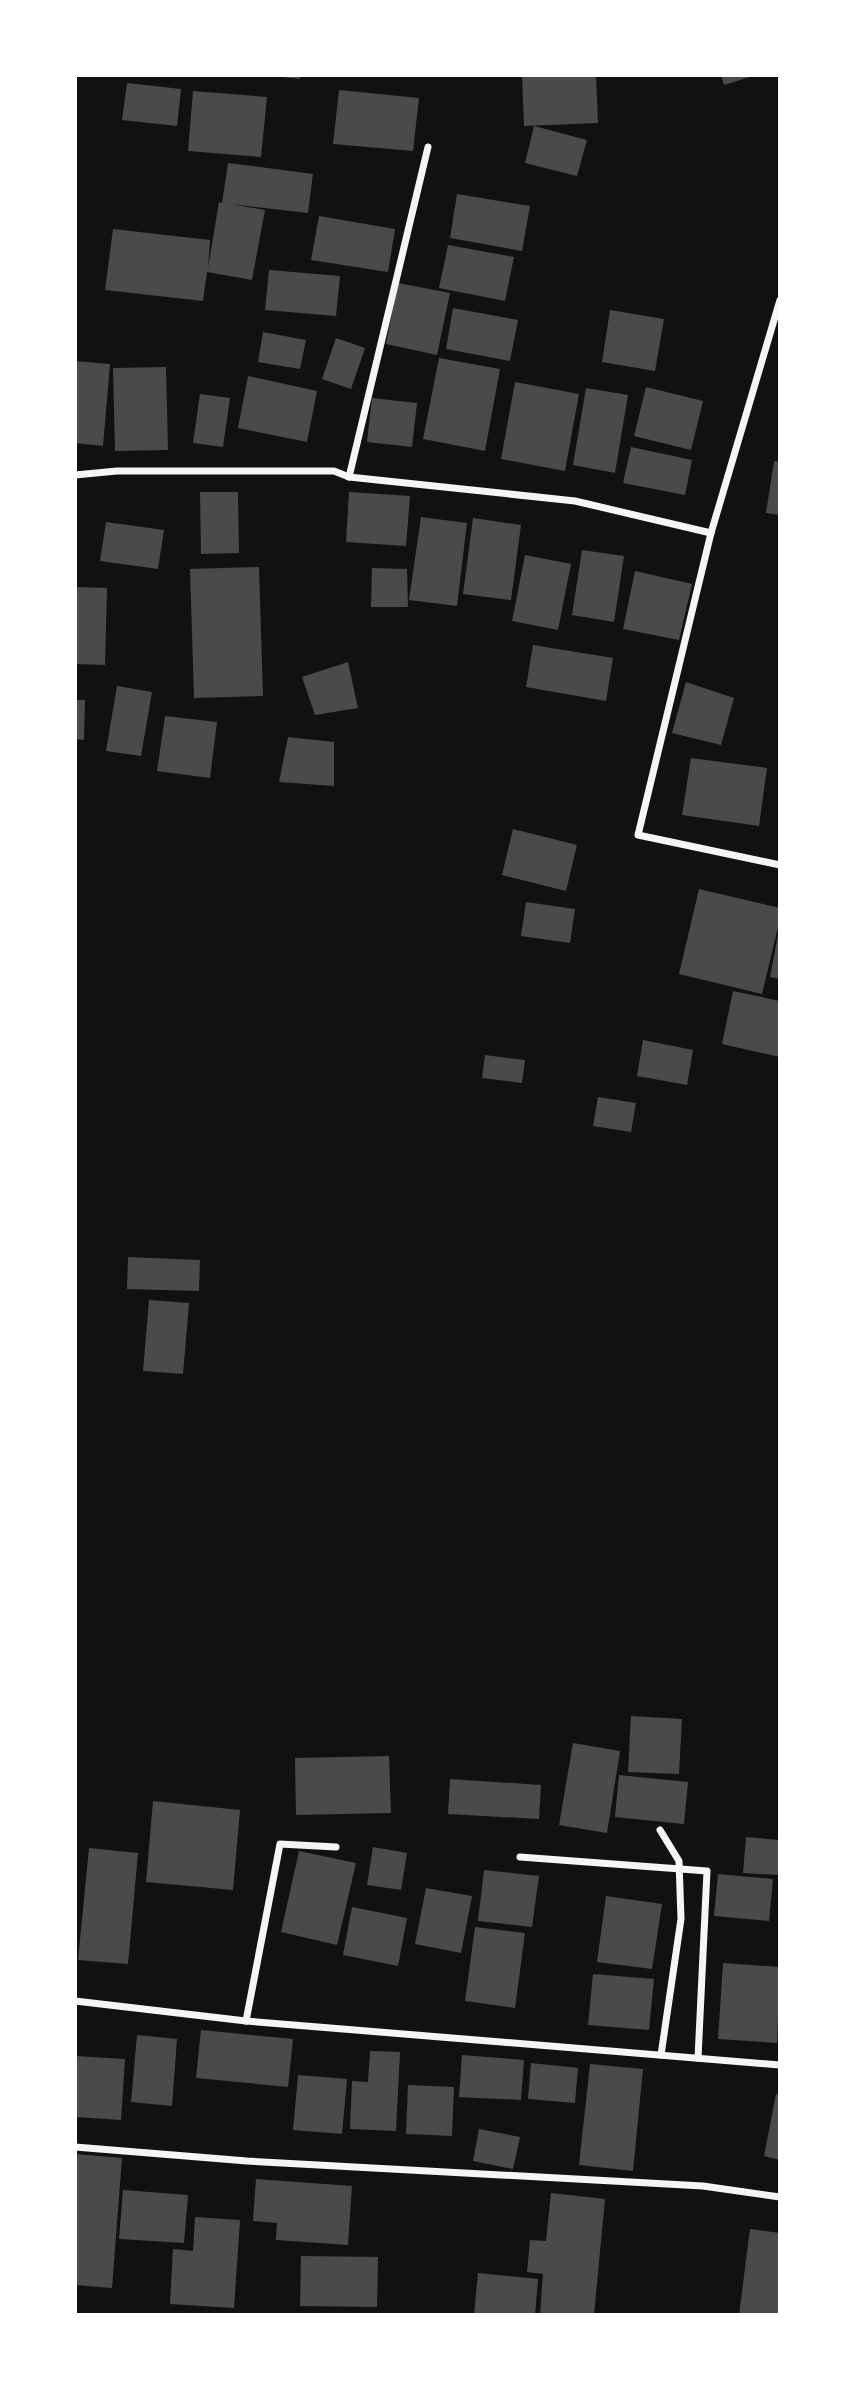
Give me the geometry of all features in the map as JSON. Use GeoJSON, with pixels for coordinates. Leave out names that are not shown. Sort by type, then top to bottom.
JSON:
{"type":"FeatureCollection","features":[{"type":"Feature","properties":{"kind":"street"},"geometry":{"type":"LineString","coordinates":[[349,477],[428,147]]}},
{"type":"Feature","properties":{"kind":"street"},"geometry":{"type":"LineString","coordinates":[[780,300],[711,533],[638,835],[780,865]]}},
{"type":"Feature","properties":{"kind":"street"},"geometry":{"type":"LineString","coordinates":[[75,475],[117,471],[334,471],[349,477],[575,501],[711,533]]}},
{"type":"Feature","properties":{"kind":"street"},"geometry":{"type":"LineString","coordinates":[[660,1830],[679,1861],[681,1919],[661,2055]]}},
{"type":"Feature","properties":{"kind":"street"},"geometry":{"type":"LineString","coordinates":[[246,2021],[280,1844],[336,1847]]}},
{"type":"Feature","properties":{"kind":"street"},"geometry":{"type":"LineString","coordinates":[[520,1857],[707,1871],[698,2058]]}},
{"type":"Feature","properties":{"kind":"street"},"geometry":{"type":"LineString","coordinates":[[75,2001],[246,2021],[780,2065]]}},
{"type":"Feature","properties":{"kind":"street"},"geometry":{"type":"LineString","coordinates":[[75,2147],[247,2161],[703,2186],[780,2197]]}},
{"type":"Feature","properties":{"kind":"building"},"geometry":{"type":"Polygon","coordinates":[[[300,75],[300,79],[281,77],[300,75]]]}},
{"type":"Feature","properties":{"kind":"building"},"geometry":{"type":"Polygon","coordinates":[[[522,75],[596,75],[598,123],[524,126],[522,75]]]}},
{"type":"Feature","properties":{"kind":"building"},"geometry":{"type":"Polygon","coordinates":[[[721,75],[753,75],[753,76],[724,85],[721,75]]]}},
{"type":"Feature","properties":{"kind":"building"},"geometry":{"type":"Polygon","coordinates":[[[127,83],[181,89],[177,126],[122,120],[127,83]]]}},
{"type":"Feature","properties":{"kind":"building"},"geometry":{"type":"Polygon","coordinates":[[[339,90],[419,98],[413,151],[333,144],[339,90]]]}},
{"type":"Feature","properties":{"kind":"building"},"geometry":{"type":"Polygon","coordinates":[[[193,91],[267,97],[261,157],[188,151],[193,91]]]}},
{"type":"Feature","properties":{"kind":"building"},"geometry":{"type":"Polygon","coordinates":[[[534,126],[587,140],[577,176],[525,163],[534,126]]]}},
{"type":"Feature","properties":{"kind":"building"},"geometry":{"type":"Polygon","coordinates":[[[228,163],[313,174],[308,213],[231,204],[265,210],[252,280],[207,272],[203,301],[105,290],[113,229],[210,240],[208,268],[228,163]]]}},
{"type":"Feature","properties":{"kind":"building"},"geometry":{"type":"Polygon","coordinates":[[[457,194],[530,206],[522,251],[450,238],[457,194]]]}},
{"type":"Feature","properties":{"kind":"building"},"geometry":{"type":"Polygon","coordinates":[[[319,216],[395,229],[388,272],[311,260],[319,216]]]}},
{"type":"Feature","properties":{"kind":"building"},"geometry":{"type":"Polygon","coordinates":[[[448,245],[514,257],[505,301],[439,288],[448,245]]]}},
{"type":"Feature","properties":{"kind":"building"},"geometry":{"type":"Polygon","coordinates":[[[269,270],[340,276],[336,316],[265,310],[269,270]]]}},
{"type":"Feature","properties":{"kind":"building"},"geometry":{"type":"Polygon","coordinates":[[[398,283],[450,293],[437,355],[386,344],[398,283]]]}},
{"type":"Feature","properties":{"kind":"building"},"geometry":{"type":"Polygon","coordinates":[[[453,308],[518,320],[510,361],[446,349],[453,308]]]}},
{"type":"Feature","properties":{"kind":"building"},"geometry":{"type":"Polygon","coordinates":[[[610,310],[664,319],[655,371],[602,362],[610,310]]]}},
{"type":"Feature","properties":{"kind":"building"},"geometry":{"type":"Polygon","coordinates":[[[263,332],[306,340],[300,369],[258,362],[263,332]]]}},
{"type":"Feature","properties":{"kind":"building"},"geometry":{"type":"Polygon","coordinates":[[[336,338],[365,348],[351,389],[322,379],[336,338]]]}},
{"type":"Feature","properties":{"kind":"building"},"geometry":{"type":"Polygon","coordinates":[[[439,358],[500,369],[485,451],[423,439],[439,358]]]}},
{"type":"Feature","properties":{"kind":"building"},"geometry":{"type":"Polygon","coordinates":[[[75,361],[110,364],[103,446],[75,443],[75,361]]]}},
{"type":"Feature","properties":{"kind":"building"},"geometry":{"type":"Polygon","coordinates":[[[166,367],[168,450],[115,451],[113,368],[166,367]]]}},
{"type":"Feature","properties":{"kind":"building"},"geometry":{"type":"Polygon","coordinates":[[[248,376],[317,391],[307,442],[238,428],[248,376]]]}},
{"type":"Feature","properties":{"kind":"building"},"geometry":{"type":"Polygon","coordinates":[[[515,382],[579,394],[565,471],[501,459],[515,382]]]}},
{"type":"Feature","properties":{"kind":"building"},"geometry":{"type":"Polygon","coordinates":[[[646,387],[703,401],[691,450],[634,436],[646,387]]]}},
{"type":"Feature","properties":{"kind":"building"},"geometry":{"type":"Polygon","coordinates":[[[586,388],[628,395],[615,473],[573,465],[586,388]]]}},
{"type":"Feature","properties":{"kind":"building"},"geometry":{"type":"Polygon","coordinates":[[[200,394],[230,398],[223,447],[193,443],[200,394]]]}},
{"type":"Feature","properties":{"kind":"building"},"geometry":{"type":"Polygon","coordinates":[[[372,398],[417,403],[412,447],[367,442],[372,398]]]}},
{"type":"Feature","properties":{"kind":"building"},"geometry":{"type":"Polygon","coordinates":[[[631,447],[692,460],[685,495],[623,483],[631,447]]]}},
{"type":"Feature","properties":{"kind":"building"},"geometry":{"type":"Polygon","coordinates":[[[774,461],[780,462],[780,515],[766,513],[774,461]]]}},
{"type":"Feature","properties":{"kind":"building"},"geometry":{"type":"Polygon","coordinates":[[[200,492],[238,492],[239,553],[201,554],[200,492]]]}},
{"type":"Feature","properties":{"kind":"building"},"geometry":{"type":"Polygon","coordinates":[[[349,492],[410,496],[406,546],[346,542],[349,492]]]}},
{"type":"Feature","properties":{"kind":"building"},"geometry":{"type":"Polygon","coordinates":[[[421,517],[467,523],[457,606],[409,600],[421,517]]]}},
{"type":"Feature","properties":{"kind":"building"},"geometry":{"type":"Polygon","coordinates":[[[473,518],[521,525],[511,600],[463,594],[473,518]]]}},
{"type":"Feature","properties":{"kind":"building"},"geometry":{"type":"Polygon","coordinates":[[[106,522],[164,530],[158,569],[100,561],[106,522]]]}},
{"type":"Feature","properties":{"kind":"building"},"geometry":{"type":"Polygon","coordinates":[[[582,550],[624,556],[614,622],[572,615],[582,550]]]}},
{"type":"Feature","properties":{"kind":"building"},"geometry":{"type":"Polygon","coordinates":[[[525,555],[571,564],[558,630],[512,621],[525,555]]]}},
{"type":"Feature","properties":{"kind":"building"},"geometry":{"type":"Polygon","coordinates":[[[259,567],[263,696],[194,698],[190,569],[259,567]]]}},
{"type":"Feature","properties":{"kind":"building"},"geometry":{"type":"Polygon","coordinates":[[[372,568],[407,569],[408,607],[371,607],[372,568]]]}},
{"type":"Feature","properties":{"kind":"building"},"geometry":{"type":"Polygon","coordinates":[[[635,571],[692,584],[679,640],[623,629],[635,571]]]}},
{"type":"Feature","properties":{"kind":"building"},"geometry":{"type":"Polygon","coordinates":[[[75,587],[107,588],[105,665],[75,664],[75,587]]]}},
{"type":"Feature","properties":{"kind":"building"},"geometry":{"type":"Polygon","coordinates":[[[533,645],[613,658],[606,701],[526,687],[533,645]]]}},
{"type":"Feature","properties":{"kind":"building"},"geometry":{"type":"Polygon","coordinates":[[[348,662],[358,708],[315,715],[302,677],[348,662]]]}},
{"type":"Feature","properties":{"kind":"building"},"geometry":{"type":"Polygon","coordinates":[[[686,682],[734,698],[721,745],[672,733],[686,682]]]}},
{"type":"Feature","properties":{"kind":"building"},"geometry":{"type":"Polygon","coordinates":[[[117,686],[152,692],[141,756],[106,751],[117,686]]]}},
{"type":"Feature","properties":{"kind":"building"},"geometry":{"type":"Polygon","coordinates":[[[75,700],[85,700],[84,740],[75,739],[75,700]]]}},
{"type":"Feature","properties":{"kind":"building"},"geometry":{"type":"Polygon","coordinates":[[[165,716],[217,722],[210,778],[157,771],[165,716]]]}},
{"type":"Feature","properties":{"kind":"building"},"geometry":{"type":"Polygon","coordinates":[[[288,737],[334,742],[334,786],[279,782],[288,737]]]}},
{"type":"Feature","properties":{"kind":"building"},"geometry":{"type":"Polygon","coordinates":[[[691,758],[767,768],[759,826],[682,815],[691,758]]]}},
{"type":"Feature","properties":{"kind":"building"},"geometry":{"type":"Polygon","coordinates":[[[513,829],[577,845],[566,891],[502,875],[513,829]]]}},
{"type":"Feature","properties":{"kind":"building"},"geometry":{"type":"Polygon","coordinates":[[[699,889],[780,908],[780,919],[762,994],[679,974],[699,889]]]}},
{"type":"Feature","properties":{"kind":"building"},"geometry":{"type":"Polygon","coordinates":[[[526,902],[575,909],[570,943],[521,936],[526,902]]]}},
{"type":"Feature","properties":{"kind":"building"},"geometry":{"type":"Polygon","coordinates":[[[780,935],[780,979],[770,977],[780,935]]]}},
{"type":"Feature","properties":{"kind":"building"},"geometry":{"type":"Polygon","coordinates":[[[733,991],[780,1001],[780,1057],[722,1044],[733,991]]]}},
{"type":"Feature","properties":{"kind":"building"},"geometry":{"type":"Polygon","coordinates":[[[643,1040],[693,1050],[687,1085],[637,1076],[643,1040]]]}},
{"type":"Feature","properties":{"kind":"building"},"geometry":{"type":"Polygon","coordinates":[[[485,1055],[525,1060],[522,1083],[482,1078],[485,1055]]]}},
{"type":"Feature","properties":{"kind":"building"},"geometry":{"type":"Polygon","coordinates":[[[598,1097],[636,1103],[631,1132],[593,1126],[598,1097]]]}},
{"type":"Feature","properties":{"kind":"building"},"geometry":{"type":"Polygon","coordinates":[[[128,1257],[200,1260],[199,1291],[127,1289],[128,1257]]]}},
{"type":"Feature","properties":{"kind":"building"},"geometry":{"type":"Polygon","coordinates":[[[149,1300],[189,1303],[183,1374],[143,1371],[149,1300]]]}},
{"type":"Feature","properties":{"kind":"building"},"geometry":{"type":"Polygon","coordinates":[[[631,1716],[682,1719],[679,1774],[628,1772],[631,1716]]]}},
{"type":"Feature","properties":{"kind":"building"},"geometry":{"type":"Polygon","coordinates":[[[573,1743],[620,1751],[607,1833],[559,1825],[573,1743]]]}},
{"type":"Feature","properties":{"kind":"building"},"geometry":{"type":"Polygon","coordinates":[[[389,1756],[391,1813],[296,1815],[295,1758],[389,1756]]]}},
{"type":"Feature","properties":{"kind":"building"},"geometry":{"type":"Polygon","coordinates":[[[619,1775],[688,1782],[684,1824],[615,1817],[619,1775]]]}},
{"type":"Feature","properties":{"kind":"building"},"geometry":{"type":"Polygon","coordinates":[[[450,1779],[541,1785],[539,1819],[448,1814],[450,1779]]]}},
{"type":"Feature","properties":{"kind":"building"},"geometry":{"type":"Polygon","coordinates":[[[153,1801],[240,1810],[233,1890],[146,1882],[153,1801]]]}},
{"type":"Feature","properties":{"kind":"building"},"geometry":{"type":"Polygon","coordinates":[[[746,1837],[780,1840],[779,1875],[743,1873],[746,1837]]]}},
{"type":"Feature","properties":{"kind":"building"},"geometry":{"type":"Polygon","coordinates":[[[373,1847],[407,1853],[401,1890],[367,1885],[373,1847]]]}},
{"type":"Feature","properties":{"kind":"building"},"geometry":{"type":"Polygon","coordinates":[[[89,1848],[138,1853],[128,1964],[78,1960],[89,1848]]]}},
{"type":"Feature","properties":{"kind":"building"},"geometry":{"type":"Polygon","coordinates":[[[299,1851],[356,1863],[337,1945],[281,1932],[299,1851]]]}},
{"type":"Feature","properties":{"kind":"building"},"geometry":{"type":"Polygon","coordinates":[[[484,1870],[539,1876],[532,1927],[478,1921],[484,1870]]]}},
{"type":"Feature","properties":{"kind":"building"},"geometry":{"type":"Polygon","coordinates":[[[718,1874],[773,1879],[769,1921],[714,1916],[718,1874]]]}},
{"type":"Feature","properties":{"kind":"building"},"geometry":{"type":"Polygon","coordinates":[[[426,1888],[472,1896],[461,1953],[415,1944],[426,1888]]]}},
{"type":"Feature","properties":{"kind":"building"},"geometry":{"type":"Polygon","coordinates":[[[606,1896],[662,1904],[652,1969],[597,1962],[606,1896]]]}},
{"type":"Feature","properties":{"kind":"building"},"geometry":{"type":"Polygon","coordinates":[[[352,1907],[407,1918],[398,1966],[343,1955],[352,1907]]]}},
{"type":"Feature","properties":{"kind":"building"},"geometry":{"type":"Polygon","coordinates":[[[475,1927],[525,1933],[515,2008],[465,2001],[475,1927]]]}},
{"type":"Feature","properties":{"kind":"building"},"geometry":{"type":"Polygon","coordinates":[[[723,1963],[780,1967],[777,2043],[718,2039],[723,1963]]]}},
{"type":"Feature","properties":{"kind":"building"},"geometry":{"type":"Polygon","coordinates":[[[593,1974],[654,1979],[649,2030],[588,2025],[593,1974]]]}},
{"type":"Feature","properties":{"kind":"building"},"geometry":{"type":"Polygon","coordinates":[[[201,2030],[293,2039],[288,2087],[196,2078],[201,2030]]]}},
{"type":"Feature","properties":{"kind":"building"},"geometry":{"type":"Polygon","coordinates":[[[137,2035],[177,2039],[172,2106],[131,2102],[137,2035]]]}},
{"type":"Feature","properties":{"kind":"building"},"geometry":{"type":"Polygon","coordinates":[[[370,2051],[400,2052],[396,2131],[350,2129],[352,2081],[368,2082],[370,2051]]]}},
{"type":"Feature","properties":{"kind":"building"},"geometry":{"type":"Polygon","coordinates":[[[462,2055],[524,2060],[521,2100],[459,2097],[462,2055]]]}},
{"type":"Feature","properties":{"kind":"building"},"geometry":{"type":"Polygon","coordinates":[[[75,2056],[125,2059],[121,2120],[75,2117],[75,2056]]]}},
{"type":"Feature","properties":{"kind":"building"},"geometry":{"type":"Polygon","coordinates":[[[531,2063],[578,2068],[575,2103],[528,2099],[531,2063]]]}},
{"type":"Feature","properties":{"kind":"building"},"geometry":{"type":"Polygon","coordinates":[[[590,2064],[643,2069],[633,2171],[579,2165],[590,2064]]]}},
{"type":"Feature","properties":{"kind":"building"},"geometry":{"type":"Polygon","coordinates":[[[298,2075],[347,2079],[342,2134],[293,2130],[298,2075]]]}},
{"type":"Feature","properties":{"kind":"building"},"geometry":{"type":"Polygon","coordinates":[[[408,2085],[454,2087],[452,2136],[406,2134],[408,2085]]]}},
{"type":"Feature","properties":{"kind":"building"},"geometry":{"type":"Polygon","coordinates":[[[776,2094],[780,2095],[780,2160],[764,2156],[776,2094]]]}},
{"type":"Feature","properties":{"kind":"building"},"geometry":{"type":"Polygon","coordinates":[[[479,2129],[520,2137],[513,2169],[473,2161],[479,2129]]]}},
{"type":"Feature","properties":{"kind":"building"},"geometry":{"type":"Polygon","coordinates":[[[75,2154],[122,2158],[112,2288],[75,2285],[75,2154]]]}},
{"type":"Feature","properties":{"kind":"building"},"geometry":{"type":"Polygon","coordinates":[[[256,2179],[352,2186],[348,2245],[276,2240],[277,2223],[253,2221],[256,2179]]]}},
{"type":"Feature","properties":{"kind":"building"},"geometry":{"type":"Polygon","coordinates":[[[123,2190],[188,2195],[184,2243],[119,2239],[123,2190]]]}},
{"type":"Feature","properties":{"kind":"building"},"geometry":{"type":"Polygon","coordinates":[[[551,2193],[605,2199],[594,2315],[540,2315],[543,2274],[527,2272],[530,2240],[546,2241],[551,2193]]]}},
{"type":"Feature","properties":{"kind":"building"},"geometry":{"type":"Polygon","coordinates":[[[195,2217],[240,2220],[234,2308],[170,2304],[173,2249],[193,2251],[195,2217]]]}},
{"type":"Feature","properties":{"kind":"building"},"geometry":{"type":"Polygon","coordinates":[[[750,2229],[780,2233],[780,2315],[739,2315],[750,2229]]]}},
{"type":"Feature","properties":{"kind":"building"},"geometry":{"type":"Polygon","coordinates":[[[301,2256],[378,2257],[377,2307],[300,2306],[301,2256]]]}},
{"type":"Feature","properties":{"kind":"building"},"geometry":{"type":"Polygon","coordinates":[[[478,2273],[538,2279],[535,2315],[474,2315],[478,2273]]]}}]}
